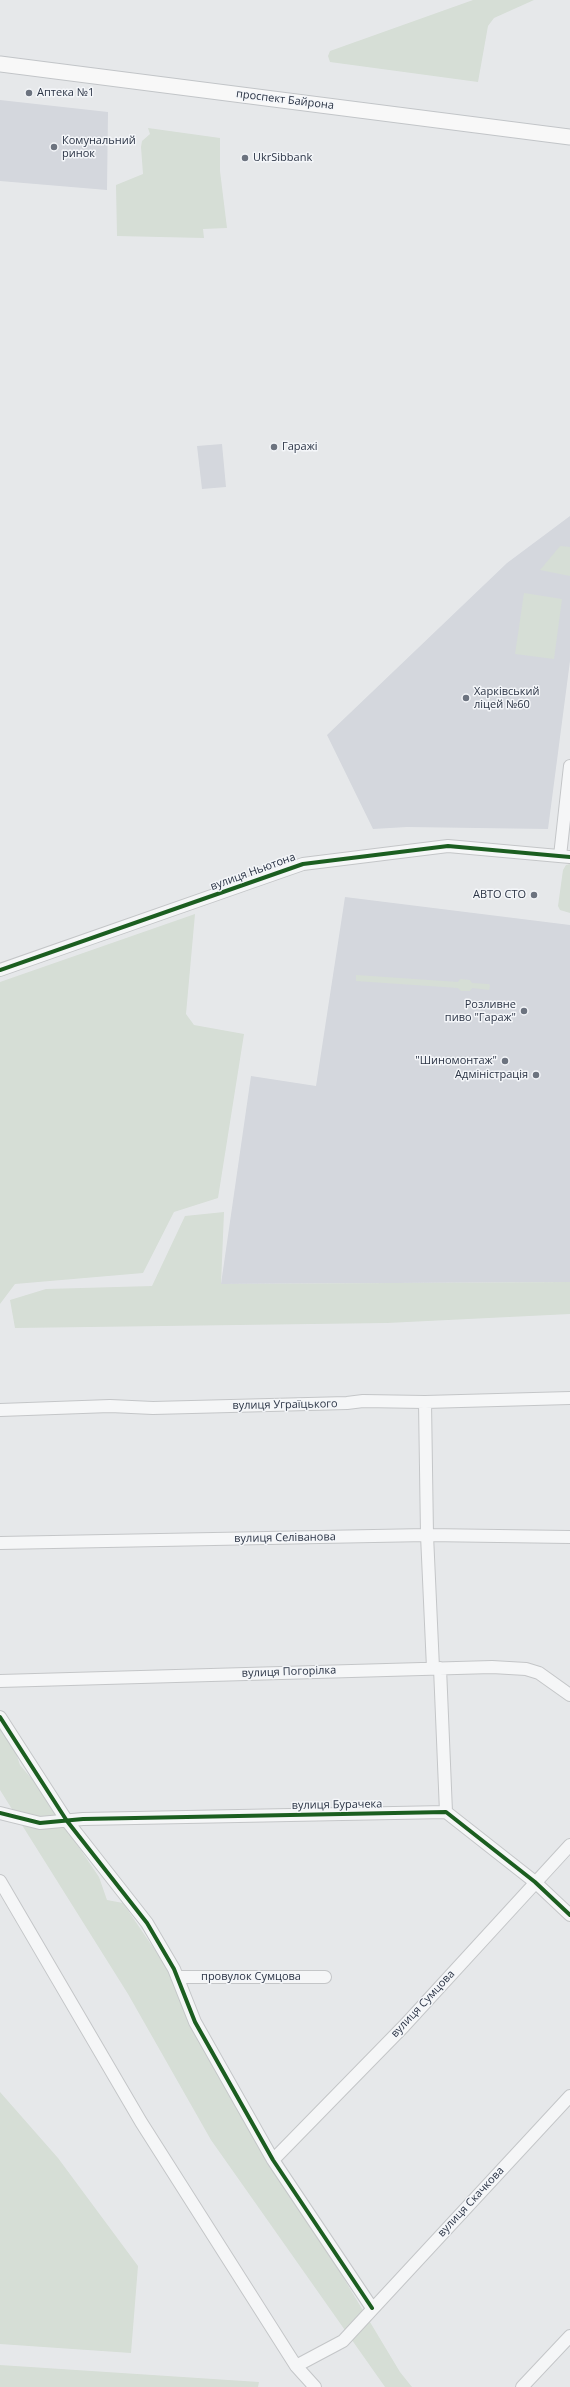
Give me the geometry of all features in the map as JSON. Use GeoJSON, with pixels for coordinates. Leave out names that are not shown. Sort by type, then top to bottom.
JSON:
{"type":"FeatureCollection","features":[{"type":"Feature","properties":{"kind":"main road","name":"проспект Байрона"},"geometry":{"type":"LineString","coordinates":[[0,64],[570,137]]}},
{"type":"Feature","properties":{"kind":"street"},"geometry":{"type":"LineString","coordinates":[[565,856],[570,766]]}},
{"type":"Feature","properties":{"kind":"street","name":"вулиця Ньютона"},"geometry":{"type":"LineString","coordinates":[[0,970],[303,864],[448,846],[565,856]]}},
{"type":"Feature","properties":{"kind":"street","name":"вулиця Уграїцького"},"geometry":{"type":"LineString","coordinates":[[0,1410],[110,1406],[153,1408],[347,1403],[362,1401],[425,1402],[570,1398]]}},
{"type":"Feature","properties":{"kind":"street"},"geometry":{"type":"LineString","coordinates":[[425,1402],[427,1535],[446,1812],[535,1882],[570,1915]]}},
{"type":"Feature","properties":{"kind":"street","name":"вулиця Селіванова"},"geometry":{"type":"LineString","coordinates":[[0,1543],[427,1535],[570,1536]]}},
{"type":"Feature","properties":{"kind":"street","name":"вулиця Погорілка"},"geometry":{"type":"LineString","coordinates":[[0,1681],[492,1667],[526,1669],[539,1673],[570,1695]]}},
{"type":"Feature","properties":{"kind":"street"},"geometry":{"type":"LineString","coordinates":[[0,1717],[67,1821],[147,1923],[177,1977],[195,2022],[273,2160],[372,2308]]}},
{"type":"Feature","properties":{"kind":"street","name":"вулиця Бурачека"},"geometry":{"type":"LineString","coordinates":[[0,1813],[40,1823],[67,1821],[446,1812]]}},
{"type":"Feature","properties":{"kind":"street","name":"вулиця Сумцова"},"geometry":{"type":"LineString","coordinates":[[273,2160],[404,2026],[570,1845]]}},
{"type":"Feature","properties":{"kind":"street"},"geometry":{"type":"LineString","coordinates":[[0,1881],[141,2122],[296,2366],[314,2387]]}},
{"type":"Feature","properties":{"kind":"street","name":"провулок Сумцова"},"geometry":{"type":"LineString","coordinates":[[177,1977],[325,1976]]}},
{"type":"Feature","properties":{"kind":"street","name":"вулиця Скачкова"},"geometry":{"type":"LineString","coordinates":[[296,2366],[343,2341],[570,2096]]}},
{"type":"Feature","properties":{"kind":"street"},"geometry":{"type":"LineString","coordinates":[[522,2387],[570,2336]]}},
{"type":"Feature","properties":{"kind":"shaded area"},"geometry":{"type":"Polygon","coordinates":[[[473,0],[534,0],[494,18],[488,26],[478,82],[330,62],[328,56],[330,51],[473,0]]]}},
{"type":"Feature","properties":{"kind":"shaded area","name":"Комунальний ринок"},"geometry":{"type":"Polygon","coordinates":[[[0,100],[108,112],[107,190],[0,181],[0,100]]]}},
{"type":"Feature","properties":{"kind":"shaded area"},"geometry":{"type":"Polygon","coordinates":[[[148,128],[220,138],[220,171],[227,228],[203,229],[204,238],[117,236],[116,185],[143,174],[141,147],[142,141],[150,134],[148,128]]]}},
{"type":"Feature","properties":{"kind":"shaded area"},"geometry":{"type":"Polygon","coordinates":[[[222,444],[226,487],[202,489],[197,446],[222,444]]]}},
{"type":"Feature","properties":{"kind":"shaded area","name":"Харківський ліцей №60"},"geometry":{"type":"Polygon","coordinates":[[[570,516],[570,661],[548,829],[407,827],[373,829],[327,735],[507,563],[570,516]]]}},
{"type":"Feature","properties":{"kind":"shaded area"},"geometry":{"type":"Polygon","coordinates":[[[560,546],[570,547],[570,576],[540,570],[560,546]]]}},
{"type":"Feature","properties":{"kind":"shaded area"},"geometry":{"type":"Polygon","coordinates":[[[524,593],[562,599],[554,659],[515,654],[524,593]]]}},
{"type":"Feature","properties":{"kind":"shaded area"},"geometry":{"type":"Polygon","coordinates":[[[570,864],[570,913],[560,910],[558,906],[563,870],[566,865],[570,864]]]}},
{"type":"Feature","properties":{"kind":"shaded area"},"geometry":{"type":"Polygon","coordinates":[[[345,897],[570,925],[570,1282],[221,1284],[251,1076],[316,1086],[345,897]]]}},
{"type":"Feature","properties":{"kind":"shaded area"},"geometry":{"type":"Polygon","coordinates":[[[195,914],[186,1014],[194,1025],[244,1034],[218,1198],[174,1212],[143,1273],[15,1284],[0,1304],[0,982],[195,914]]]}},
{"type":"Feature","properties":{"kind":"shaded area"},"geometry":{"type":"Polygon","coordinates":[[[356,975],[458,982],[460,979],[470,980],[472,983],[489,984],[490,986],[489,990],[472,988],[470,991],[461,991],[458,988],[356,981],[356,975]]]}},
{"type":"Feature","properties":{"kind":"shaded area"},"geometry":{"type":"Polygon","coordinates":[[[224,1212],[221,1284],[570,1282],[570,1314],[387,1323],[15,1328],[10,1300],[46,1289],[152,1286],[185,1216],[224,1212]]]}},
{"type":"Feature","properties":{"kind":"shaded area"},"geometry":{"type":"Polygon","coordinates":[[[0,1726],[14,1747],[20,1765],[37,1785],[99,1877],[107,1900],[123,1903],[167,1968],[194,2029],[400,2372],[412,2387],[385,2387],[211,2140],[128,1994],[0,1790],[0,1726]]]}},
{"type":"Feature","properties":{"kind":"shaded area"},"geometry":{"type":"Polygon","coordinates":[[[0,2092],[58,2158],[138,2266],[131,2353],[0,2344],[0,2092]]]}},
{"type":"Feature","properties":{"kind":"shaded area"},"geometry":{"type":"Polygon","coordinates":[[[0,2365],[259,2382],[258,2387],[0,2387],[0,2365]]]}},
{"type":"Feature","properties":{"kind":"cycle path"},"geometry":{"type":"LineString","coordinates":[[0,970],[303,864],[448,846],[570,857]]}},
{"type":"Feature","properties":{"kind":"cycle path"},"geometry":{"type":"LineString","coordinates":[[0,1717],[67,1821],[147,1923],[174,1969],[195,2022],[273,2160],[372,2308]]}},
{"type":"Feature","properties":{"kind":"cycle path"},"geometry":{"type":"LineString","coordinates":[[0,1813],[40,1823],[83,1819],[446,1812],[535,1882],[570,1915]]}},
{"type":"Feature","properties":{"kind":"place","name":"Аптека №1"},"geometry":{"type":"Point","coordinates":[29,93]}},
{"type":"Feature","properties":{"kind":"place","name":"Комунальний ринок"},"geometry":{"type":"Point","coordinates":[54,147]}},
{"type":"Feature","properties":{"kind":"place","name":"UkrSibbank"},"geometry":{"type":"Point","coordinates":[245,158]}},
{"type":"Feature","properties":{"kind":"place","name":"Гаражі"},"geometry":{"type":"Point","coordinates":[274,447]}},
{"type":"Feature","properties":{"kind":"place","name":"Харківський ліцей №60"},"geometry":{"type":"Point","coordinates":[466,698]}},
{"type":"Feature","properties":{"kind":"place","name":"АВТО СТО"},"geometry":{"type":"Point","coordinates":[534,895]}},
{"type":"Feature","properties":{"kind":"place","name":"Розливне пиво \"Гараж\""},"geometry":{"type":"Point","coordinates":[524,1011]}},
{"type":"Feature","properties":{"kind":"place","name":"\"Шиномонтаж\""},"geometry":{"type":"Point","coordinates":[505,1061]}},
{"type":"Feature","properties":{"kind":"place","name":"Адміністрація"},"geometry":{"type":"Point","coordinates":[536,1075]}}]}
